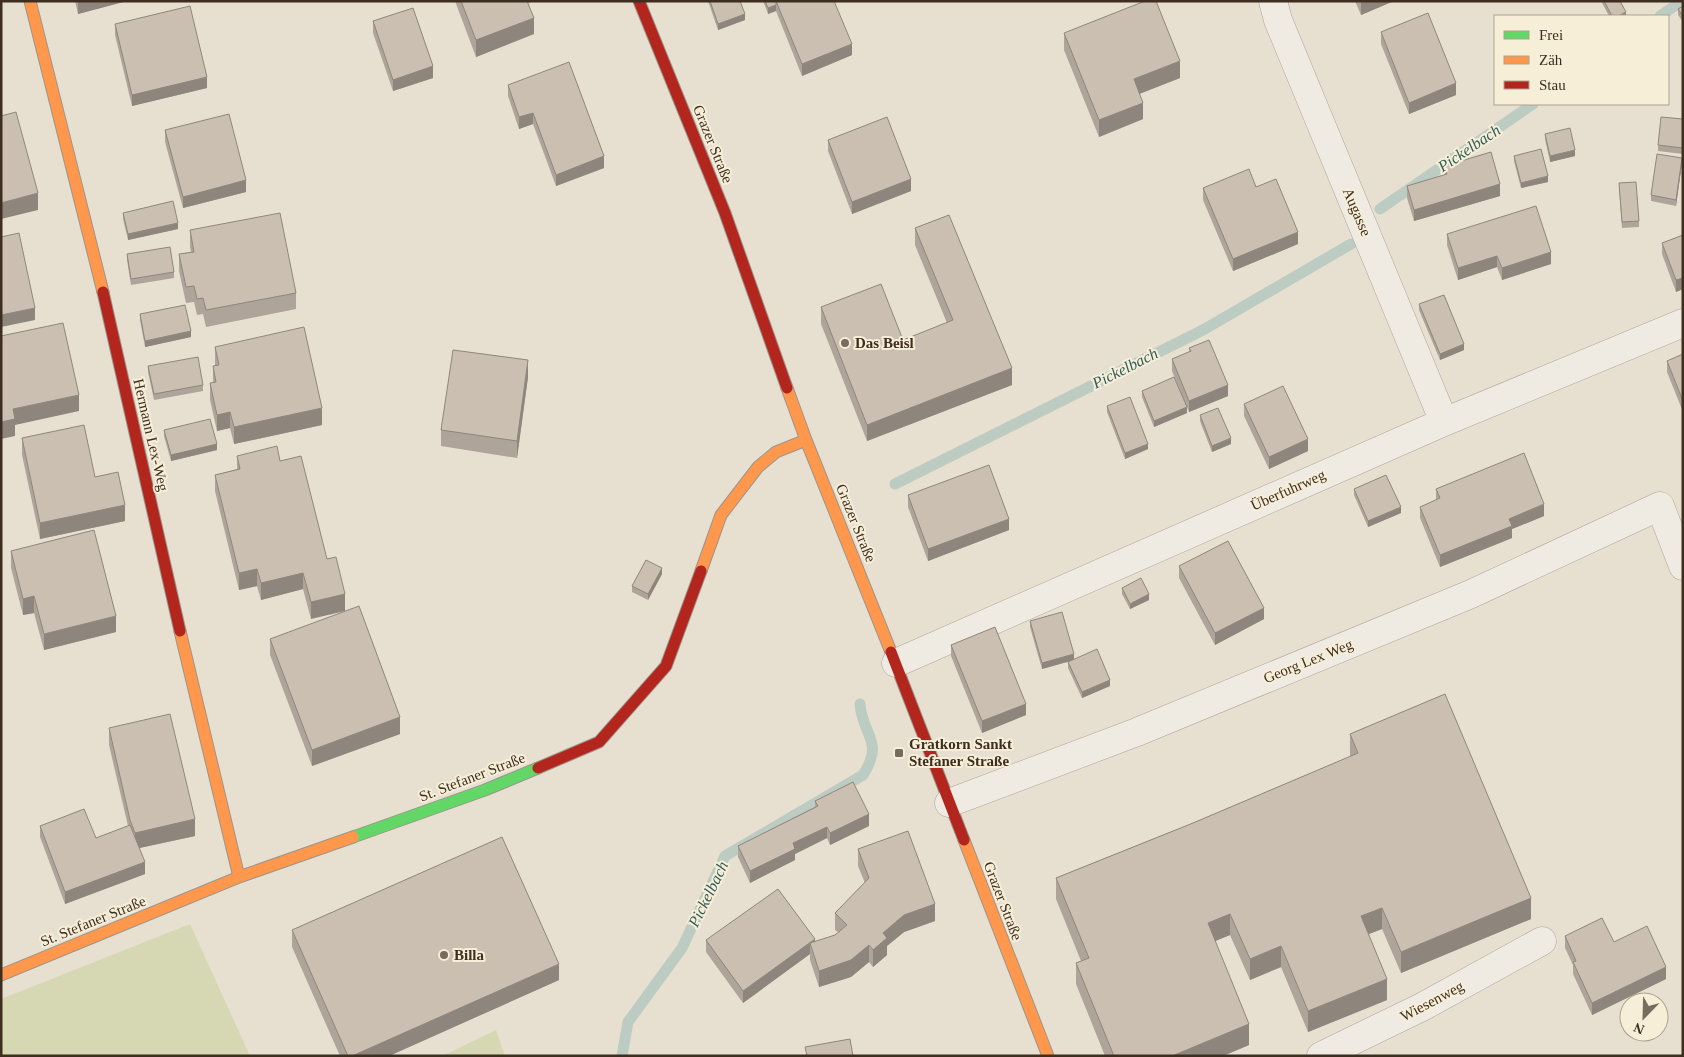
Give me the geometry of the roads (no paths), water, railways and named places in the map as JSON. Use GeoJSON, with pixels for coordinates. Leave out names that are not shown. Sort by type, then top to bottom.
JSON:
{"type":"FeatureCollection","features":[{"type":"Feature","properties":{"kind":"street","name":"Hermann Lex-Weg"},"geometry":{"type":"LineString","coordinates":[[30,1],[103,290],[196,701],[239,877]]}},
{"type":"Feature","properties":{"kind":"street","name":"Grazer Straße"},"geometry":{"type":"LineString","coordinates":[[638,1],[725,213],[806,440],[896,663],[1048,1056]]}},
{"type":"Feature","properties":{"kind":"street","name":"Augasse"},"geometry":{"type":"LineString","coordinates":[[1273,1],[1278,20],[1444,422]]}},
{"type":"Feature","properties":{"kind":"street","name":"Überfuhrweg"},"geometry":{"type":"LineString","coordinates":[[896,663],[1444,422],[1683,323]]}},
{"type":"Feature","properties":{"kind":"street","name":"St. Stefaner Straße"},"geometry":{"type":"LineString","coordinates":[[1,975],[239,877],[485,790],[599,742],[666,666],[721,515],[758,467],[776,452],[806,440]]}},
{"type":"Feature","properties":{"kind":"street","name":"Georg Lex Weg"},"geometry":{"type":"LineString","coordinates":[[949,802],[1137,732],[1471,594],[1660,506],[1683,566]]}},
{"type":"Feature","properties":{"kind":"street","name":"Wiesenweg"},"geometry":{"type":"LineString","coordinates":[[1321,1056],[1422,1007],[1542,941]]}},
{"type":"Feature","properties":{"kind":"waterway","name":"Pickelbach"},"geometry":{"type":"LineString","coordinates":[[1661,15],[1682,1]]}},
{"type":"Feature","properties":{"kind":"waterway","name":"Pickelbach"},"geometry":{"type":"LineString","coordinates":[[1380,209],[1532,105]]}},
{"type":"Feature","properties":{"kind":"waterway","name":"Pickelbach"},"geometry":{"type":"LineString","coordinates":[[895,484],[1203,330],[1351,244]]}},
{"type":"Feature","properties":{"kind":"waterway","name":"Pickelbach"},"geometry":{"type":"LineString","coordinates":[[622,1056],[628,1022],[682,948],[725,856],[863,775],[872,754],[872,746],[860,704]]}},
{"type":"Feature","properties":{"kind":"place","name":"Das Beisl"},"geometry":{"type":"Point","coordinates":[845,343]}},
{"type":"Feature","properties":{"kind":"place","name":"Gratkorn Sankt Stefaner Straße"},"geometry":{"type":"Point","coordinates":[899,753]}},
{"type":"Feature","properties":{"kind":"place","name":"Billa"},"geometry":{"type":"Point","coordinates":[444,955]}}]}
